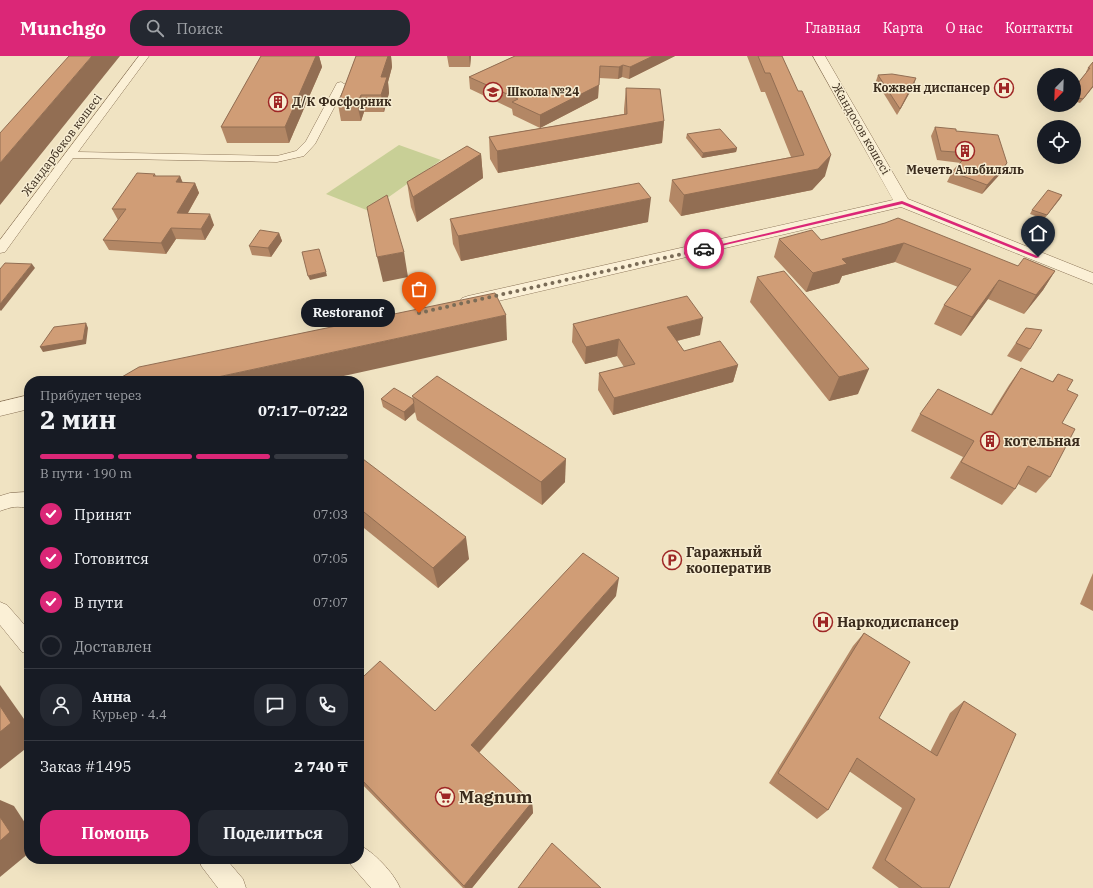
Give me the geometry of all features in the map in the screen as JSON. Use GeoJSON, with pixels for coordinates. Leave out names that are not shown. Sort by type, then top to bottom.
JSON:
{"type":"FeatureCollection","features":[{"type":"Feature","properties":{"kind":"street","name":"Жандарбеков көшесі"},"geometry":{"type":"LineString","coordinates":[[0,249],[144,56]]}},
{"type":"Feature","properties":{"kind":"street","name":"Жандосов көшесі"},"geometry":{"type":"LineString","coordinates":[[819,56],[902,202]]}},
{"type":"Feature","properties":{"kind":"street"},"geometry":{"type":"LineString","coordinates":[[70,155],[277,159],[300,154],[311,142],[341,86]]}},
{"type":"Feature","properties":{"kind":"street"},"geometry":{"type":"LineString","coordinates":[[450,306],[902,202],[1093,279]]}},
{"type":"Feature","properties":{"kind":"street"},"geometry":{"type":"LineString","coordinates":[[0,409],[24,403]]}},
{"type":"Feature","properties":{"kind":"street"},"geometry":{"type":"LineString","coordinates":[[0,504],[10,500],[24,499]]}},
{"type":"Feature","properties":{"kind":"street"},"geometry":{"type":"LineString","coordinates":[[0,611],[24,639]]}},
{"type":"Feature","properties":{"kind":"street"},"geometry":{"type":"LineString","coordinates":[[364,862],[388,888]]}},
{"type":"Feature","properties":{"kind":"street"},"geometry":{"type":"LineString","coordinates":[[214,864],[234,888]]}},
{"type":"Feature","properties":{"kind":"green space"},"geometry":{"type":"Polygon","coordinates":[[[399,145],[441,160],[369,211],[326,194],[399,145]]]}},
{"type":"Feature","properties":{"kind":"building"},"geometry":{"type":"Polygon","coordinates":[[[69,56],[92,56],[0,163],[0,133],[69,56]]]}},
{"type":"Feature","properties":{"kind":"building"},"geometry":{"type":"Polygon","coordinates":[[[261,56],[316,56],[285,127],[221,127],[261,56]]]}},
{"type":"Feature","properties":{"kind":"building"},"geometry":{"type":"Polygon","coordinates":[[[356,56],[388,56],[381,77],[387,77],[381,95],[361,95],[357,104],[338,104],[356,56]]]}},
{"type":"Feature","properties":{"kind":"building","name":"Школа №24"},"geometry":{"type":"Polygon","coordinates":[[[515,56],[653,56],[630,67],[623,65],[619,67],[600,66],[599,85],[540,115],[512,102],[518,99],[469,77],[515,56]]]}},
{"type":"Feature","properties":{"kind":"building"},"geometry":{"type":"Polygon","coordinates":[[[758,56],[782,56],[798,91],[802,91],[831,155],[818,169],[684,195],[672,180],[804,155],[770,73],[765,73],[758,56]]]}},
{"type":"Feature","properties":{"kind":"building"},"geometry":{"type":"Polygon","coordinates":[[[1093,62],[1093,86],[1083,99],[1081,99],[1081,79],[1090,68],[1088,68],[1093,62]]]}},
{"type":"Feature","properties":{"kind":"building"},"geometry":{"type":"Polygon","coordinates":[[[892,74],[916,78],[900,109],[878,75],[892,74]]]}},
{"type":"Feature","properties":{"kind":"building"},"geometry":{"type":"Polygon","coordinates":[[[626,88],[660,89],[664,121],[497,151],[489,137],[627,114],[626,88]]]}},
{"type":"Feature","properties":{"kind":"building"},"geometry":{"type":"Polygon","coordinates":[[[935,127],[956,129],[956,131],[998,135],[1007,163],[987,185],[952,172],[969,153],[941,151],[935,127]]]}},
{"type":"Feature","properties":{"kind":"building"},"geometry":{"type":"Polygon","coordinates":[[[720,129],[737,148],[703,153],[687,134],[720,129]]]}},
{"type":"Feature","properties":{"kind":"building"},"geometry":{"type":"Polygon","coordinates":[[[467,146],[481,154],[413,197],[407,182],[467,146]]]}},
{"type":"Feature","properties":{"kind":"building"},"geometry":{"type":"Polygon","coordinates":[[[137,173],[155,174],[153,176],[180,176],[176,182],[195,183],[177,213],[210,214],[201,229],[171,228],[161,243],[103,240],[126,209],[112,209],[137,173]]]}},
{"type":"Feature","properties":{"kind":"building"},"geometry":{"type":"Polygon","coordinates":[[[639,183],[651,198],[458,236],[450,219],[639,183]]]}},
{"type":"Feature","properties":{"kind":"building"},"geometry":{"type":"Polygon","coordinates":[[[1048,190],[1062,195],[1047,215],[1032,210],[1048,190]]]}},
{"type":"Feature","properties":{"kind":"building"},"geometry":{"type":"Polygon","coordinates":[[[387,195],[404,252],[377,257],[367,207],[387,195]]]}},
{"type":"Feature","properties":{"kind":"building"},"geometry":{"type":"Polygon","coordinates":[[[898,218],[1018,266],[1024,258],[1055,271],[1036,295],[999,280],[972,317],[944,305],[971,269],[904,243],[842,259],[847,264],[813,273],[779,239],[812,230],[821,240],[885,223],[898,218]]]}},
{"type":"Feature","properties":{"kind":"building"},"geometry":{"type":"Polygon","coordinates":[[[260,230],[279,233],[268,248],[249,246],[260,230]]]}},
{"type":"Feature","properties":{"kind":"building"},"geometry":{"type":"Polygon","coordinates":[[[319,249],[326,272],[308,276],[302,252],[319,249]]]}},
{"type":"Feature","properties":{"kind":"building"},"geometry":{"type":"Polygon","coordinates":[[[5,263],[32,264],[0,304],[0,269],[5,263]]]}},
{"type":"Feature","properties":{"kind":"building"},"geometry":{"type":"Polygon","coordinates":[[[784,271],[869,369],[839,377],[757,277],[784,271]]]}},
{"type":"Feature","properties":{"kind":"building"},"geometry":{"type":"Polygon","coordinates":[[[495,293],[506,315],[222,376],[124,376],[139,367],[495,293]]]}},
{"type":"Feature","properties":{"kind":"building"},"geometry":{"type":"Polygon","coordinates":[[[687,296],[703,318],[667,327],[684,351],[720,341],[738,365],[614,398],[599,373],[635,364],[619,339],[586,347],[573,324],[687,296]]]}},
{"type":"Feature","properties":{"kind":"building"},"geometry":{"type":"Polygon","coordinates":[[[86,323],[83,340],[40,347],[54,327],[86,323]]]}},
{"type":"Feature","properties":{"kind":"building"},"geometry":{"type":"Polygon","coordinates":[[[1026,328],[1042,330],[1030,349],[1016,343],[1026,328]]]}},
{"type":"Feature","properties":{"kind":"building","name":"котельная"},"geometry":{"type":"Polygon","coordinates":[[[1021,368],[1053,382],[1058,374],[1073,380],[1067,390],[1078,395],[1062,423],[1075,429],[1050,477],[1028,466],[1015,489],[961,462],[974,441],[920,414],[938,389],[992,415],[1021,368]]]}},
{"type":"Feature","properties":{"kind":"building"},"geometry":{"type":"Polygon","coordinates":[[[437,376],[566,459],[541,482],[412,396],[437,376]]]}},
{"type":"Feature","properties":{"kind":"building"},"geometry":{"type":"Polygon","coordinates":[[[394,388],[413,399],[414,403],[404,412],[381,399],[394,388]]]}},
{"type":"Feature","properties":{"kind":"building"},"geometry":{"type":"Polygon","coordinates":[[[364,460],[466,537],[433,568],[364,512],[364,460]]]}},
{"type":"Feature","properties":{"kind":"building"},"geometry":{"type":"Polygon","coordinates":[[[583,553],[619,578],[471,745],[532,802],[464,886],[364,782],[364,676],[380,661],[435,711],[583,553]]]}},
{"type":"Feature","properties":{"kind":"building"},"geometry":{"type":"Polygon","coordinates":[[[864,633],[910,662],[879,718],[937,756],[964,701],[1016,734],[949,888],[922,888],[885,860],[915,799],[857,758],[828,810],[778,773],[864,633]]]}},
{"type":"Feature","properties":{"kind":"building"},"geometry":{"type":"Polygon","coordinates":[[[0,706],[11,723],[0,732],[0,706]]]}},
{"type":"Feature","properties":{"kind":"building"},"geometry":{"type":"Polygon","coordinates":[[[0,817],[10,832],[0,841],[0,817]]]}},
{"type":"Feature","properties":{"kind":"building"},"geometry":{"type":"Polygon","coordinates":[[[552,843],[601,888],[518,888],[552,843]]]}},
{"type":"Feature","properties":{"kind":"way so far"},"geometry":{"type":"LineString","coordinates":[[419,313],[704,249]]}},
{"type":"Feature","properties":{"kind":"place","name":"Кожвен диспансер"},"geometry":{"type":"Point","coordinates":[1004,88]}},
{"type":"Feature","properties":{"kind":"place","name":"Школа №24"},"geometry":{"type":"Point","coordinates":[493,92]}},
{"type":"Feature","properties":{"kind":"place","name":"Д/К Фосфорник"},"geometry":{"type":"Point","coordinates":[278,102]}},
{"type":"Feature","properties":{"kind":"place","name":"Мечеть Альбиляль"},"geometry":{"type":"Point","coordinates":[965,151]}},
{"type":"Feature","properties":{"kind":"place","name":"Restoranof"},"geometry":{"type":"Point","coordinates":[419,313]}},
{"type":"Feature","properties":{"kind":"place","name":"котельная"},"geometry":{"type":"Point","coordinates":[990,441]}},
{"type":"Feature","properties":{"kind":"place","name":"Гаражный кооператив"},"geometry":{"type":"Point","coordinates":[672,560]}},
{"type":"Feature","properties":{"kind":"place","name":"Наркодиспансер"},"geometry":{"type":"Point","coordinates":[823,622]}},
{"type":"Feature","properties":{"kind":"place","name":"Magnum"},"geometry":{"type":"Point","coordinates":[445,797]}},
{"type":"Feature","properties":{"kind":"route"},"geometry":{"type":"LineString","coordinates":[[704,249],[902,202],[1038,257]]}}]}
